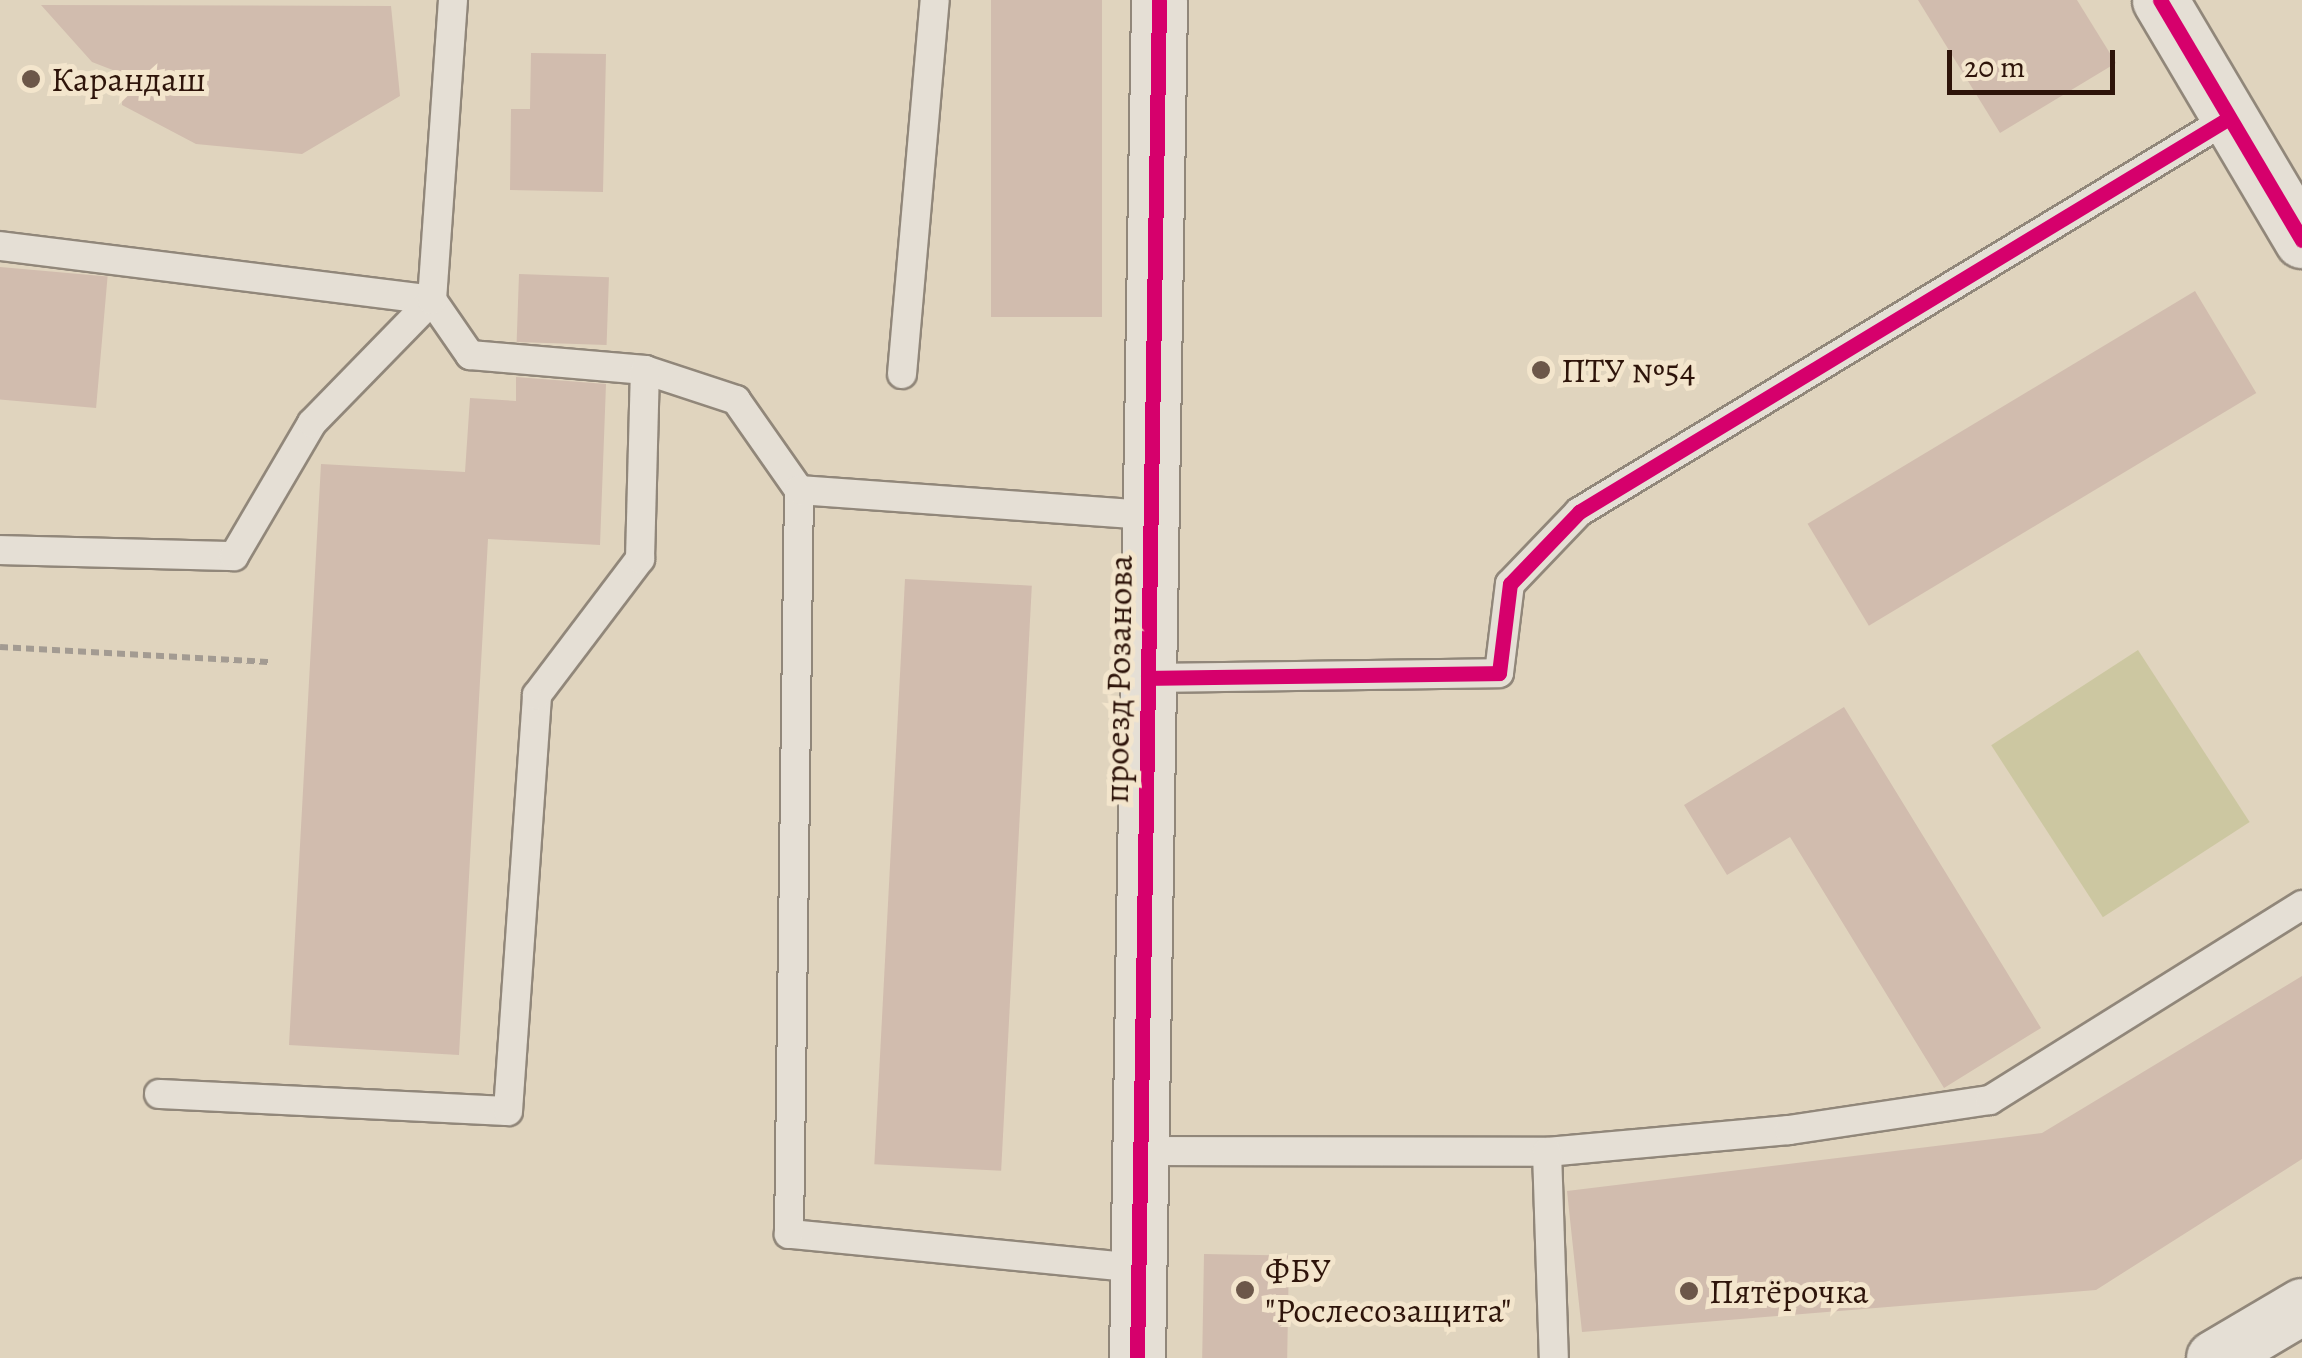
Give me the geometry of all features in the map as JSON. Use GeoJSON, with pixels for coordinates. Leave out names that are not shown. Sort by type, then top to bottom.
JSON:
{"type":"FeatureCollection","features":[{"type":"Feature","properties":{"kind":"street","name":"проезд Розанова"},"geometry":{"type":"LineString","coordinates":[[1137,1358],[1159,0]]}},
{"type":"Feature","properties":{"kind":"street"},"geometry":{"type":"LineString","coordinates":[[2160,0],[2302,240]]}},
{"type":"Feature","properties":{"kind":"street"},"geometry":{"type":"LineString","coordinates":[[2214,1358],[2302,1306]]}},
{"type":"Feature","properties":{"kind":"lane"},"geometry":{"type":"LineString","coordinates":[[453,0],[432,300],[470,355],[644,370],[736,400],[799,490],[789,1234],[1138,1268]]}},
{"type":"Feature","properties":{"kind":"lane"},"geometry":{"type":"LineString","coordinates":[[902,374],[935,0]]}},
{"type":"Feature","properties":{"kind":"lane"},"geometry":{"type":"LineString","coordinates":[[1148,678],[1499,673],[1510,584],[1579,512],[2229,118]]}},
{"type":"Feature","properties":{"kind":"lane"},"geometry":{"type":"LineString","coordinates":[[0,246],[432,300]]}},
{"type":"Feature","properties":{"kind":"lane"},"geometry":{"type":"LineString","coordinates":[[0,550],[234,556],[312,423],[432,300]]}},
{"type":"Feature","properties":{"kind":"lane"},"geometry":{"type":"LineString","coordinates":[[159,1094],[508,1111],[537,695],[640,559],[644,370]]}},
{"type":"Feature","properties":{"kind":"lane"},"geometry":{"type":"LineString","coordinates":[[799,490],[1150,515]]}},
{"type":"Feature","properties":{"kind":"lane"},"geometry":{"type":"LineString","coordinates":[[1140,1150],[1547,1152],[1789,1130],[1990,1100],[2302,905]]}},
{"type":"Feature","properties":{"kind":"lane"},"geometry":{"type":"LineString","coordinates":[[1547,1152],[1554,1358]]}},
{"type":"Feature","properties":{"kind":"path"},"geometry":{"type":"LineString","coordinates":[[0,646],[272,662]]}},
{"type":"Feature","properties":{"kind":"shaded area"},"geometry":{"type":"Polygon","coordinates":[[[2138,650],[2250,822],[2103,917],[1991,745],[2138,650]]]}},
{"type":"Feature","properties":{"kind":"building"},"geometry":{"type":"Polygon","coordinates":[[[991,0],[1102,0],[1102,317],[991,317],[991,0]]]}},
{"type":"Feature","properties":{"kind":"building"},"geometry":{"type":"Polygon","coordinates":[[[1918,0],[2077,0],[2116,63],[2000,133],[1918,0]]]}},
{"type":"Feature","properties":{"kind":"building"},"geometry":{"type":"Polygon","coordinates":[[[41,5],[391,6],[400,96],[302,154],[196,144],[122,105],[123,74],[92,62],[41,5]]]}},
{"type":"Feature","properties":{"kind":"building"},"geometry":{"type":"Polygon","coordinates":[[[531,53],[606,54],[603,192],[510,190],[511,109],[530,109],[531,53]]]}},
{"type":"Feature","properties":{"kind":"building"},"geometry":{"type":"Polygon","coordinates":[[[0,267],[108,276],[96,408],[0,400],[0,267]]]}},
{"type":"Feature","properties":{"kind":"building"},"geometry":{"type":"Polygon","coordinates":[[[519,274],[609,277],[607,345],[517,342],[519,274]]]}},
{"type":"Feature","properties":{"kind":"building"},"geometry":{"type":"Polygon","coordinates":[[[2195,291],[2256,393],[1869,626],[1808,524],[2195,291]]]}},
{"type":"Feature","properties":{"kind":"building"},"geometry":{"type":"Polygon","coordinates":[[[516,377],[606,384],[600,545],[488,539],[459,1055],[289,1045],[321,464],[465,472],[470,398],[516,401],[516,377]]]}},
{"type":"Feature","properties":{"kind":"building"},"geometry":{"type":"Polygon","coordinates":[[[905,579],[1032,586],[1001,1171],[874,1164],[905,579]]]}},
{"type":"Feature","properties":{"kind":"building"},"geometry":{"type":"Polygon","coordinates":[[[1844,707],[2041,1028],[1944,1088],[1790,837],[1727,875],[1684,805],[1844,707]]]}},
{"type":"Feature","properties":{"kind":"building"},"geometry":{"type":"Polygon","coordinates":[[[2302,976],[2302,1159],[2096,1290],[1582,1332],[1567,1191],[2042,1133],[2302,976]]]}},
{"type":"Feature","properties":{"kind":"building"},"geometry":{"type":"Polygon","coordinates":[[[1204,1254],[1289,1255],[1287,1358],[1202,1358],[1204,1254]]]}},
{"type":"Feature","properties":{"kind":"cycle path"},"geometry":{"type":"LineString","coordinates":[[1137,1358],[1159,0]]}},
{"type":"Feature","properties":{"kind":"cycle path"},"geometry":{"type":"LineString","coordinates":[[2160,0],[2302,240]]}},
{"type":"Feature","properties":{"kind":"cycle path"},"geometry":{"type":"LineString","coordinates":[[1148,678],[1499,673],[1510,584],[1579,512],[2229,118]]}},
{"type":"Feature","properties":{"kind":"place","name":"Карандаш"},"geometry":{"type":"Point","coordinates":[31,79]}},
{"type":"Feature","properties":{"kind":"place","name":"ПТУ №54"},"geometry":{"type":"Point","coordinates":[1541,370]}},
{"type":"Feature","properties":{"kind":"place","name":"ФБУ \"Рослесозащита\""},"geometry":{"type":"Point","coordinates":[1245,1290]}},
{"type":"Feature","properties":{"kind":"place","name":"Пятёрочка"},"geometry":{"type":"Point","coordinates":[1689,1291]}}]}
